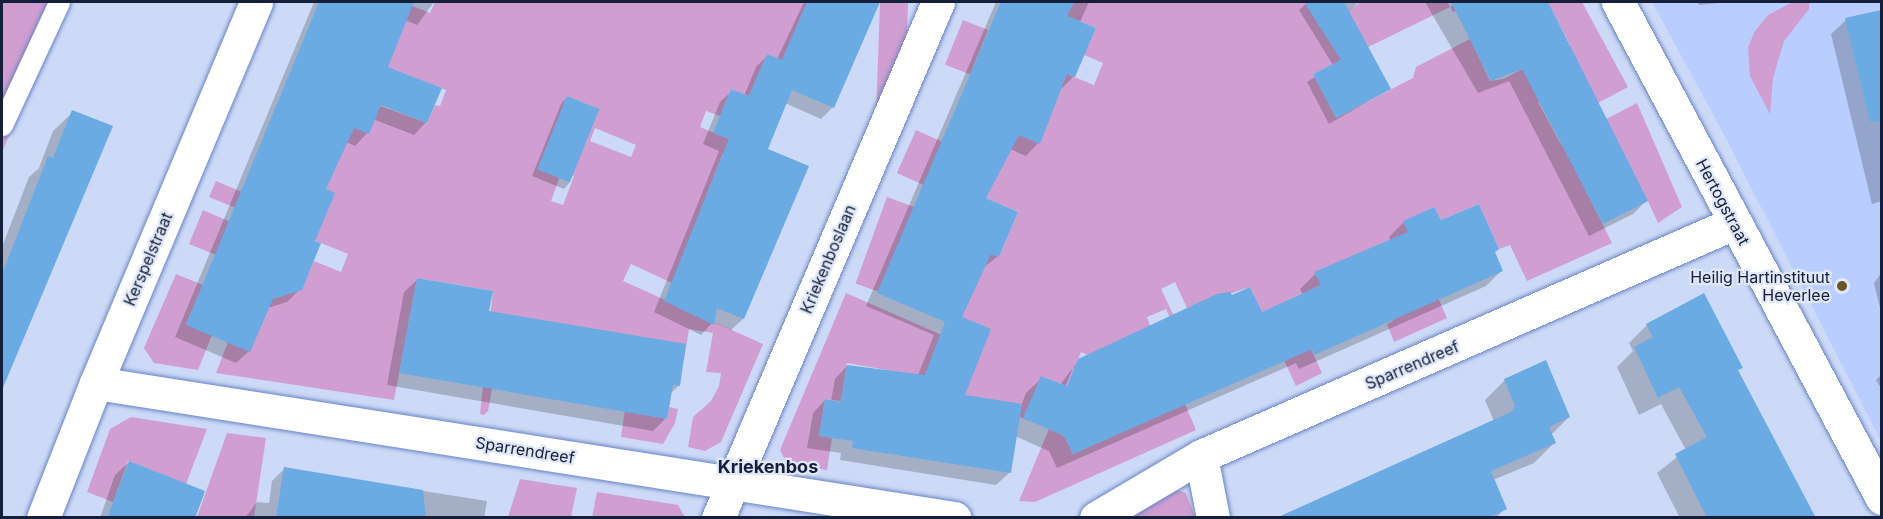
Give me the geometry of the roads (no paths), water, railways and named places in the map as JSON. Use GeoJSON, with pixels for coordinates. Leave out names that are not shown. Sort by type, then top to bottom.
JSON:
{"type":"FeatureCollection","features":[{"type":"Feature","properties":{"kind":"street","name":"Kerspelstraat"},"geometry":{"type":"LineString","coordinates":[[43,518],[96,383],[256,2]]}},
{"type":"Feature","properties":{"kind":"street","name":"Kriekenboslaan"},"geometry":{"type":"LineString","coordinates":[[718,518],[938,2]]}},
{"type":"Feature","properties":{"kind":"street","name":"Hertogstraat"},"geometry":{"type":"LineString","coordinates":[[1618,2],[1881,498]]}},
{"type":"Feature","properties":{"kind":"street","name":"Sparrendreef"},"geometry":{"type":"LineString","coordinates":[[1096,518],[1201,456],[1734,223]]}},
{"type":"Feature","properties":{"kind":"street","name":"Sparrendreef"},"geometry":{"type":"LineString","coordinates":[[96,383],[954,518]]}},
{"type":"Feature","properties":{"kind":"street"},"geometry":{"type":"LineString","coordinates":[[1201,456],[1213,518]]}},
{"type":"Feature","properties":{"kind":"lane"},"geometry":{"type":"LineString","coordinates":[[2,125],[59,2]]}},
{"type":"Feature","properties":{"kind":"place","name":"Heilig Hartinstituut Heverlee"},"geometry":{"type":"Point","coordinates":[1842,286]}},
{"type":"Feature","properties":{"kind":"district","name":"Kriekenbos"},"geometry":{"type":"Point","coordinates":[768,467]}}]}
